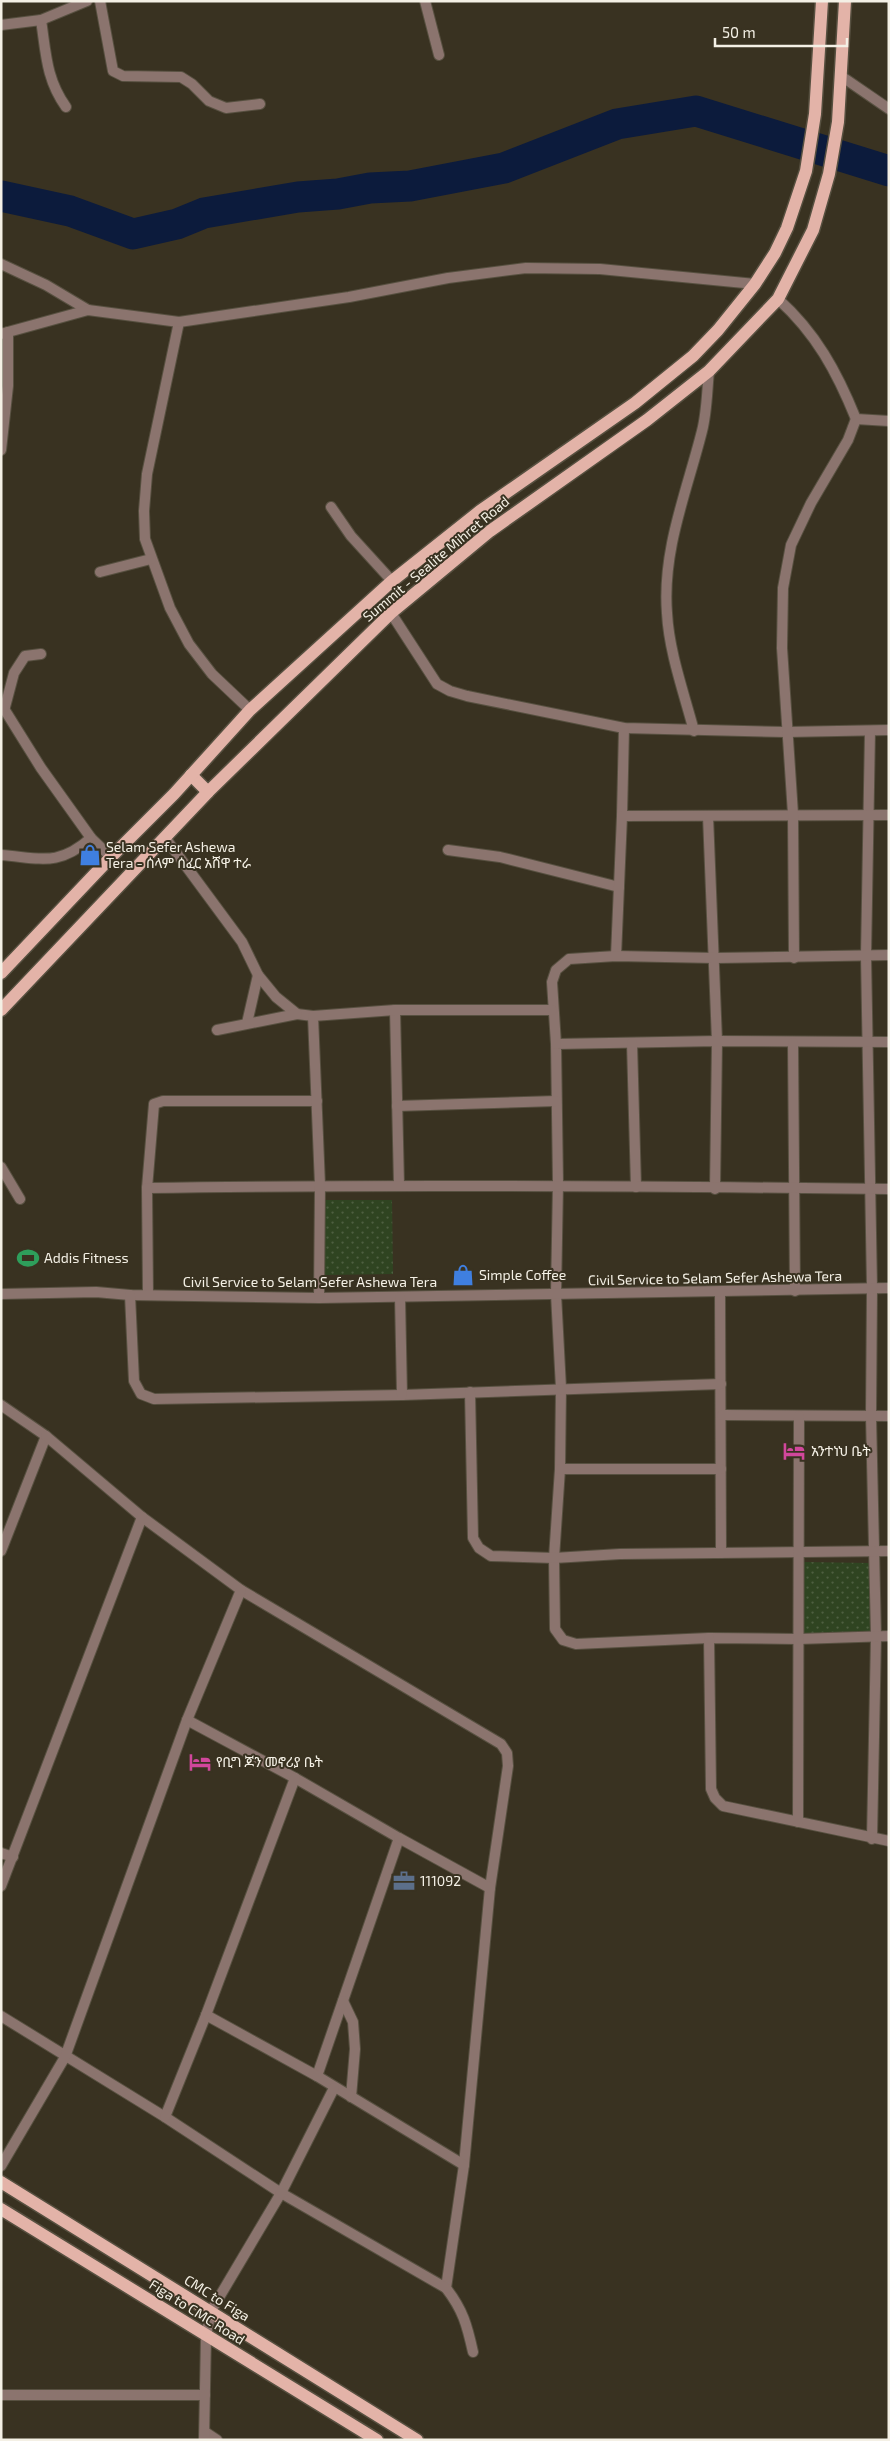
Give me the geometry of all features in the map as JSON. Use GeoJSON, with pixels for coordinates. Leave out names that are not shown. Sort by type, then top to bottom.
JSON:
{"type":"FeatureCollection","features":[{"type":"Feature","properties":{"kind":"main road"},"geometry":{"type":"LineString","coordinates":[[1,973],[250,710],[392,581],[480,511],[635,403],[693,356],[718,330],[755,284],[775,253],[806,171],[815,114],[822,1]]}},
{"type":"Feature","properties":{"kind":"main road","name":"Summit - Sealite Mihret Road"},"geometry":{"type":"LineString","coordinates":[[1,1010],[166,839],[208,792],[391,613],[490,531],[647,420],[709,370],[778,299],[813,230],[829,174],[838,122],[845,1]]}},
{"type":"Feature","properties":{"kind":"main road"},"geometry":{"type":"LineString","coordinates":[[191,774],[208,792]]}},
{"type":"Feature","properties":{"kind":"main road","name":"CMC to Figa"},"geometry":{"type":"LineString","coordinates":[[1,2182],[417,2440]]}},
{"type":"Feature","properties":{"kind":"main road","name":"Figa to CMC Road"},"geometry":{"type":"LineString","coordinates":[[1,2209],[377,2440]]}},
{"type":"Feature","properties":{"kind":"street"},"geometry":{"type":"LineString","coordinates":[[1,25],[41,20],[87,1]]}},
{"type":"Feature","properties":{"kind":"street"},"geometry":{"type":"LineString","coordinates":[[100,1],[113,72],[123,76],[181,77],[192,84],[209,101],[226,108],[260,104]]}},
{"type":"Feature","properties":{"kind":"street"},"geometry":{"type":"LineString","coordinates":[[425,1],[439,55]]}},
{"type":"Feature","properties":{"kind":"street"},"geometry":{"type":"LineString","coordinates":[[41,20],[50,79],[55,92],[66,107]]}},
{"type":"Feature","properties":{"kind":"street"},"geometry":{"type":"LineString","coordinates":[[840,76],[889,109]]}},
{"type":"Feature","properties":{"kind":"street"},"geometry":{"type":"LineString","coordinates":[[1,264],[46,285],[88,310]]}},
{"type":"Feature","properties":{"kind":"street"},"geometry":{"type":"LineString","coordinates":[[1,450],[8,386],[5,333],[88,310],[179,322],[311,303],[448,278],[526,268],[600,269],[755,284]]}},
{"type":"Feature","properties":{"kind":"street"},"geometry":{"type":"LineString","coordinates":[[778,299],[801,319],[822,350],[843,388],[856,419],[848,440],[810,503],[791,545],[783,588],[782,648],[786,732],[793,814],[794,958]]}},
{"type":"Feature","properties":{"kind":"street"},"geometry":{"type":"LineString","coordinates":[[179,322],[148,474],[144,511],[145,539],[170,608],[189,644],[212,674],[250,710]]}},
{"type":"Feature","properties":{"kind":"street"},"geometry":{"type":"LineString","coordinates":[[694,731],[666,613],[667,583],[672,536],[703,429],[709,370]]}},
{"type":"Feature","properties":{"kind":"street"},"geometry":{"type":"LineString","coordinates":[[856,419],[889,421]]}},
{"type":"Feature","properties":{"kind":"street"},"geometry":{"type":"LineString","coordinates":[[331,507],[351,536],[392,581]]}},
{"type":"Feature","properties":{"kind":"street"},"geometry":{"type":"LineString","coordinates":[[100,572],[151,559]]}},
{"type":"Feature","properties":{"kind":"street"},"geometry":{"type":"LineString","coordinates":[[391,613],[437,684],[450,691],[624,728],[786,732],[889,730]]}},
{"type":"Feature","properties":{"kind":"street"},"geometry":{"type":"LineString","coordinates":[[41,654],[26,656],[14,674],[3,706],[41,768],[92,838],[111,857]]}},
{"type":"Feature","properties":{"kind":"street"},"geometry":{"type":"LineString","coordinates":[[616,956],[624,728]]}},
{"type":"Feature","properties":{"kind":"street"},"geometry":{"type":"LineString","coordinates":[[870,731],[866,956],[872,1288],[871,1416],[876,1636],[872,1839]]}},
{"type":"Feature","properties":{"kind":"street"},"geometry":{"type":"LineString","coordinates":[[622,816],[889,815]]}},
{"type":"Feature","properties":{"kind":"street"},"geometry":{"type":"LineString","coordinates":[[708,816],[717,1041],[716,1189]]}},
{"type":"Feature","properties":{"kind":"street"},"geometry":{"type":"LineString","coordinates":[[1,855],[57,859],[77,851],[92,838]]}},
{"type":"Feature","properties":{"kind":"street"},"geometry":{"type":"LineString","coordinates":[[166,839],[242,942],[258,975],[276,997],[297,1014]]}},
{"type":"Feature","properties":{"kind":"street"},"geometry":{"type":"LineString","coordinates":[[448,850],[500,858],[618,887]]}},
{"type":"Feature","properties":{"kind":"street"},"geometry":{"type":"LineString","coordinates":[[889,955],[794,958],[616,956],[569,959],[556,970],[552,982],[552,1010],[556,1044],[558,1184],[556,1294],[561,1388],[560,1469],[554,1558],[554,1629],[563,1640],[576,1644],[709,1638],[798,1639],[889,1636]]}},
{"type":"Feature","properties":{"kind":"street"},"geometry":{"type":"LineString","coordinates":[[247,1023],[258,975]]}},
{"type":"Feature","properties":{"kind":"street"},"geometry":{"type":"LineString","coordinates":[[217,1030],[297,1014],[313,1016],[394,1010],[552,1010]]}},
{"type":"Feature","properties":{"kind":"street"},"geometry":{"type":"LineString","coordinates":[[394,1010],[399,1185]]}},
{"type":"Feature","properties":{"kind":"street"},"geometry":{"type":"LineString","coordinates":[[313,1016],[320,1185],[319,1298]]}},
{"type":"Feature","properties":{"kind":"street"},"geometry":{"type":"LineString","coordinates":[[556,1044],[717,1041],[793,1043],[889,1042]]}},
{"type":"Feature","properties":{"kind":"street"},"geometry":{"type":"LineString","coordinates":[[632,1043],[636,1187]]}},
{"type":"Feature","properties":{"kind":"street"},"geometry":{"type":"LineString","coordinates":[[793,1043],[795,1291]]}},
{"type":"Feature","properties":{"kind":"street"},"geometry":{"type":"LineString","coordinates":[[148,1295],[146,1188],[154,1104],[163,1101],[317,1101]]}},
{"type":"Feature","properties":{"kind":"street"},"geometry":{"type":"LineString","coordinates":[[397,1106],[556,1101]]}},
{"type":"Feature","properties":{"kind":"street"},"geometry":{"type":"LineString","coordinates":[[1,1167],[20,1199]]}},
{"type":"Feature","properties":{"kind":"street"},"geometry":{"type":"LineString","coordinates":[[146,1188],[558,1184],[716,1189],[889,1189]]}},
{"type":"Feature","properties":{"kind":"street","name":"Civil Service to Selam Sefer Ashewa Tera"},"geometry":{"type":"LineString","coordinates":[[1,1294],[96,1292],[130,1296],[319,1298],[889,1288]]}},
{"type":"Feature","properties":{"kind":"street"},"geometry":{"type":"LineString","coordinates":[[720,1292],[722,1415],[721,1553]]}},
{"type":"Feature","properties":{"kind":"street"},"geometry":{"type":"LineString","coordinates":[[130,1296],[134,1381],[140,1394],[154,1399],[402,1395],[561,1388],[721,1384]]}},
{"type":"Feature","properties":{"kind":"street"},"geometry":{"type":"LineString","coordinates":[[400,1297],[402,1395]]}},
{"type":"Feature","properties":{"kind":"street"},"geometry":{"type":"LineString","coordinates":[[470,1392],[473,1538],[479,1548],[490,1556],[554,1558],[620,1554],[889,1551]]}},
{"type":"Feature","properties":{"kind":"street"},"geometry":{"type":"LineString","coordinates":[[1,1405],[46,1436],[142,1517],[240,1590],[501,1744],[507,1753],[508,1766],[490,1888],[464,2165],[446,2288]]}},
{"type":"Feature","properties":{"kind":"street"},"geometry":{"type":"LineString","coordinates":[[722,1415],[889,1416]]}},
{"type":"Feature","properties":{"kind":"street"},"geometry":{"type":"LineString","coordinates":[[798,1822],[797,1553],[799,1416]]}},
{"type":"Feature","properties":{"kind":"street"},"geometry":{"type":"LineString","coordinates":[[1,1551],[46,1436]]}},
{"type":"Feature","properties":{"kind":"street"},"geometry":{"type":"LineString","coordinates":[[560,1469],[721,1469]]}},
{"type":"Feature","properties":{"kind":"street"},"geometry":{"type":"LineString","coordinates":[[1,1886],[142,1517]]}},
{"type":"Feature","properties":{"kind":"street"},"geometry":{"type":"LineString","coordinates":[[1,2166],[65,2057],[188,1720],[240,1590]]}},
{"type":"Feature","properties":{"kind":"street"},"geometry":{"type":"LineString","coordinates":[[709,1638],[711,1789],[715,1798],[723,1806],[872,1839],[889,1841]]}},
{"type":"Feature","properties":{"kind":"street"},"geometry":{"type":"LineString","coordinates":[[188,1720],[490,1888]]}},
{"type":"Feature","properties":{"kind":"street"},"geometry":{"type":"LineString","coordinates":[[166,2116],[206,2016],[295,1778]]}},
{"type":"Feature","properties":{"kind":"street"},"geometry":{"type":"LineString","coordinates":[[317,2076],[399,1838]]}},
{"type":"Feature","properties":{"kind":"street"},"geometry":{"type":"LineString","coordinates":[[1,1853],[13,1858]]}},
{"type":"Feature","properties":{"kind":"street"},"geometry":{"type":"LineString","coordinates":[[343,2001],[354,2022],[355,2049],[351,2097]]}},
{"type":"Feature","properties":{"kind":"street"},"geometry":{"type":"LineString","coordinates":[[1,2016],[65,2057],[166,2116],[281,2193],[446,2288],[458,2303],[466,2318],[472,2352]]}},
{"type":"Feature","properties":{"kind":"street"},"geometry":{"type":"LineString","coordinates":[[206,2016],[317,2076],[464,2165]]}},
{"type":"Feature","properties":{"kind":"street"},"geometry":{"type":"LineString","coordinates":[[217,2440],[205,2436],[206,2336],[211,2311],[281,2193],[334,2088]]}},
{"type":"Feature","properties":{"kind":"street"},"geometry":{"type":"LineString","coordinates":[[1,2395],[206,2395]]}},
{"type":"Feature","properties":{"kind":"green space"},"geometry":{"type":"Polygon","coordinates":[[[325,1200],[392,1200],[393,1274],[325,1275],[325,1200]]]}},
{"type":"Feature","properties":{"kind":"green space"},"geometry":{"type":"Polygon","coordinates":[[[803,1562],[870,1563],[873,1632],[803,1635],[803,1562]]]}},
{"type":"Feature","properties":{"kind":"waterway"},"geometry":{"type":"LineString","coordinates":[[1,196],[70,211],[133,234],[177,224],[204,213],[298,197],[338,194],[370,188],[410,186],[504,168],[617,124],[696,111],[889,171]]}},
{"type":"Feature","properties":{"kind":"place","name":"Selam Sefer Ashewa Tera - ሰላም ሰፈር አሸዋ ተራ"},"geometry":{"type":"Point","coordinates":[90,855]}},
{"type":"Feature","properties":{"kind":"place","name":"Addis Fitness"},"geometry":{"type":"Point","coordinates":[28,1258]}},
{"type":"Feature","properties":{"kind":"place","name":"Simple Coffee"},"geometry":{"type":"Point","coordinates":[463,1275]}},
{"type":"Feature","properties":{"kind":"place","name":"አንተነህ ቤት"},"geometry":{"type":"Point","coordinates":[794,1451]}},
{"type":"Feature","properties":{"kind":"place","name":"የቢግ ጆን መኖሪያ ቤት"},"geometry":{"type":"Point","coordinates":[200,1762]}},
{"type":"Feature","properties":{"kind":"place","name":"111092"},"geometry":{"type":"Point","coordinates":[404,1881]}}]}
